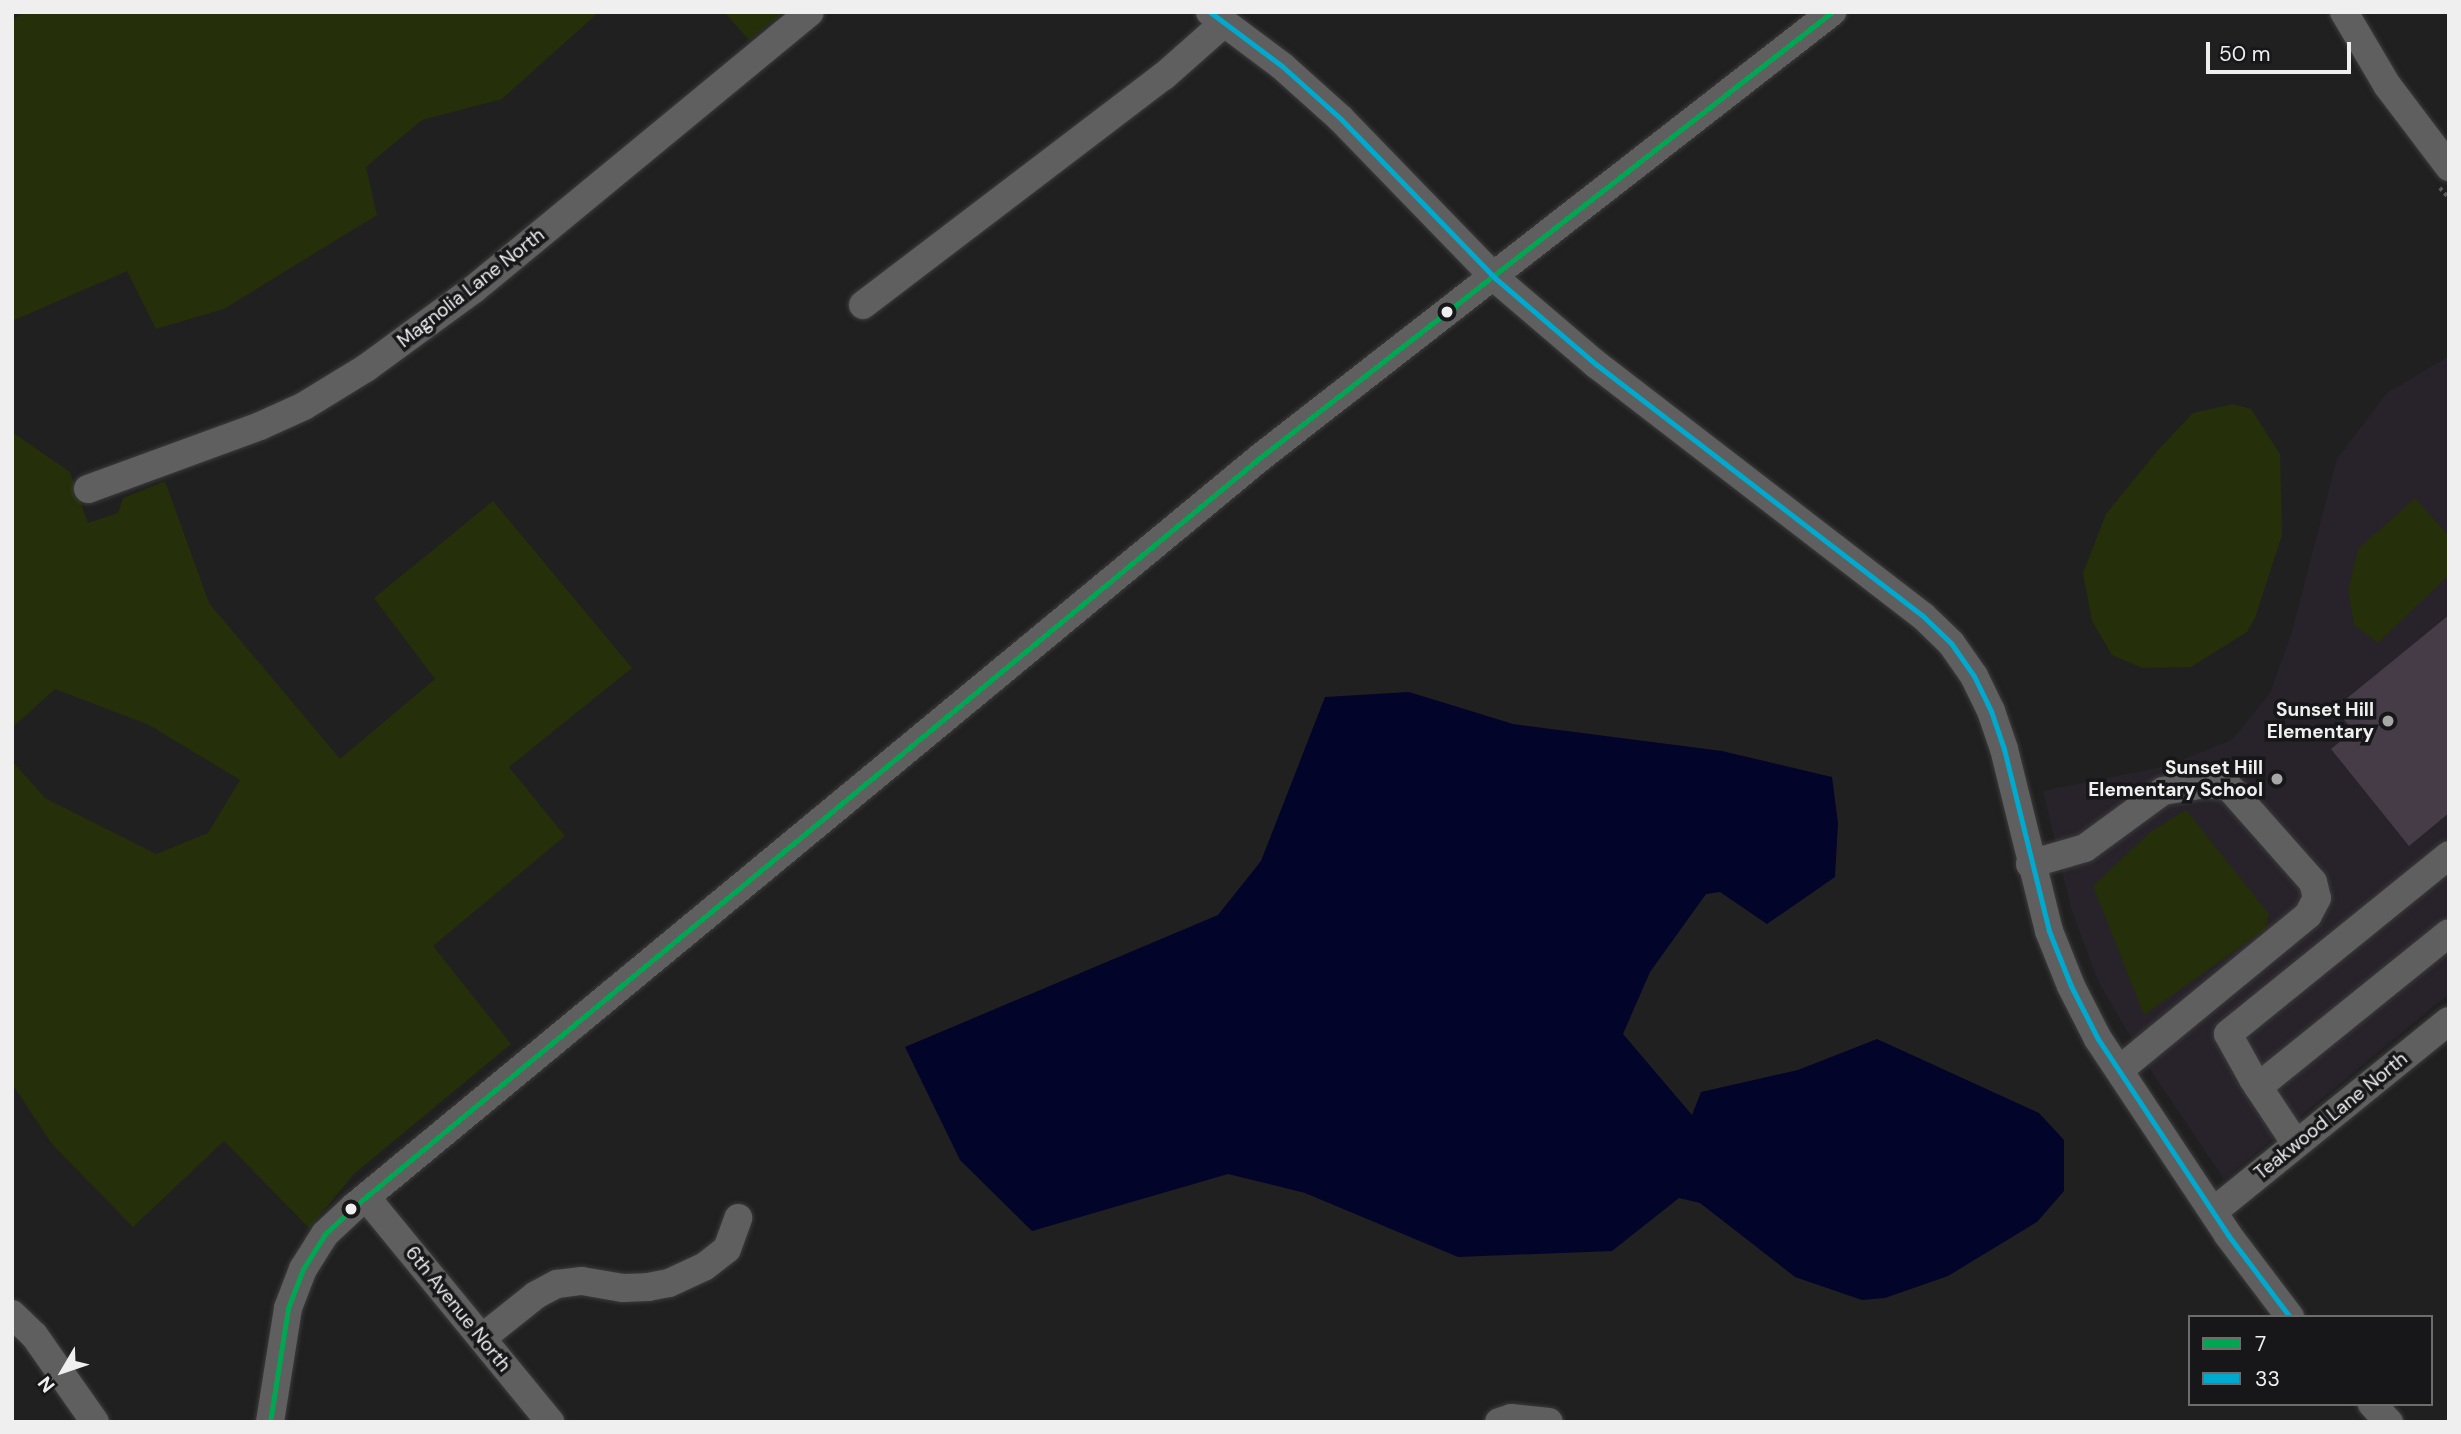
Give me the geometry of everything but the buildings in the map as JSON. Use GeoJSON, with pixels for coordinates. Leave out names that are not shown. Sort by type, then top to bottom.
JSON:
{"type":"FeatureCollection","features":[{"type":"Feature","properties":{"kind":"street","name":"Magnolia Lane North"},"geometry":{"type":"LineString","coordinates":[[88,489],[304,406],[366,368],[474,289],[810,12]]}},
{"type":"Feature","properties":{"kind":"street"},"geometry":{"type":"LineString","coordinates":[[270,1422],[288,1308],[303,1269],[326,1234],[366,1197],[1262,456],[1495,278],[1832,12]]}},
{"type":"Feature","properties":{"kind":"street"},"geometry":{"type":"LineString","coordinates":[[2344,12],[2387,85],[2449,167]]}},
{"type":"Feature","properties":{"kind":"street"},"geometry":{"type":"LineString","coordinates":[[863,305],[1153,84],[1217,18],[1282,65],[1341,119],[1495,278],[1597,365],[1923,616],[1951,643],[1974,676],[2004,749],[2030,864],[2049,931],[2071,986],[2098,1039],[2258,1277],[2288,1315]]}},
{"type":"Feature","properties":{"kind":"street"},"geometry":{"type":"LineString","coordinates":[[2030,864],[2085,848],[2163,791],[2205,783],[2228,786],[2313,882],[2317,898],[2308,915],[2119,1070]]}},
{"type":"Feature","properties":{"kind":"street"},"geometry":{"type":"LineString","coordinates":[[2296,1144],[2258,1087],[2228,1034],[2449,855]]}},
{"type":"Feature","properties":{"kind":"street"},"geometry":{"type":"LineString","coordinates":[[2258,1087],[2449,933]]}},
{"type":"Feature","properties":{"kind":"street","name":"Teakwood Lane North"},"geometry":{"type":"LineString","coordinates":[[2214,1211],[2449,1021]]}},
{"type":"Feature","properties":{"kind":"street","name":"6th Avenue North"},"geometry":{"type":"LineString","coordinates":[[366,1197],[550,1422]]}},
{"type":"Feature","properties":{"kind":"street"},"geometry":{"type":"LineString","coordinates":[[482,1338],[536,1296],[557,1284],[583,1282],[648,1287],[669,1283],[704,1267],[727,1248],[738,1218]]}},
{"type":"Feature","properties":{"kind":"street"},"geometry":{"type":"LineString","coordinates":[[12,1314],[34,1335],[95,1422]]}},
{"type":"Feature","properties":{"kind":"street"},"geometry":{"type":"LineString","coordinates":[[2374,1406],[2389,1422]]}},
{"type":"Feature","properties":{"kind":"street"},"geometry":{"type":"LineString","coordinates":[[1499,1422],[1511,1418],[1549,1422]]}},
{"type":"Feature","properties":{"kind":"shaded area","name":"Sunset Hill Elementary School"},"geometry":{"type":"Polygon","coordinates":[[[2449,356],[2449,994],[2224,1179],[2146,1063],[2098,981],[2071,908],[2043,791],[2167,766],[2232,740],[2270,693],[2291,635],[2337,459],[2387,393],[2449,356]]]}},
{"type":"Feature","properties":{"kind":"green space"},"geometry":{"type":"Polygon","coordinates":[[[23,12],[599,12],[502,99],[422,120],[366,167],[377,215],[224,309],[156,329],[127,271],[12,321],[12,21],[23,12]]]}},
{"type":"Feature","properties":{"kind":"green space"},"geometry":{"type":"Polygon","coordinates":[[[724,12],[784,12],[749,40],[724,12]]]}},
{"type":"Feature","properties":{"kind":"green space"},"geometry":{"type":"Polygon","coordinates":[[[2233,404],[2251,409],[2280,454],[2282,535],[2255,618],[2247,632],[2191,667],[2143,668],[2112,655],[2092,621],[2083,573],[2106,514],[2158,450],[2193,413],[2233,404]]]}},
{"type":"Feature","properties":{"kind":"green space"},"geometry":{"type":"Polygon","coordinates":[[[12,432],[70,472],[88,523],[118,513],[123,498],[165,481],[209,603],[340,759],[435,679],[374,598],[493,501],[632,668],[509,767],[565,836],[433,946],[511,1044],[354,1174],[309,1228],[224,1141],[133,1227],[52,1144],[12,1084],[12,761],[45,798],[156,854],[208,833],[240,780],[149,725],[55,689],[12,728],[12,432]]]}},
{"type":"Feature","properties":{"kind":"green space"},"geometry":{"type":"Polygon","coordinates":[[[2415,498],[2449,536],[2449,575],[2378,643],[2354,625],[2348,590],[2358,549],[2415,498]]]}},
{"type":"Feature","properties":{"kind":"green space"},"geometry":{"type":"Polygon","coordinates":[[[2186,810],[2269,914],[2266,929],[2144,1015],[2093,886],[2150,832],[2186,810]]]}},
{"type":"Feature","properties":{"kind":"water"},"geometry":{"type":"Polygon","coordinates":[[[1409,692],[1513,724],[1722,751],[1832,777],[1838,823],[1835,877],[1767,924],[1720,892],[1706,894],[1650,972],[1623,1034],[1692,1115],[1701,1092],[1798,1070],[1877,1039],[2039,1113],[2064,1140],[2064,1191],[2037,1222],[1948,1276],[1885,1298],[1862,1300],[1795,1277],[1700,1203],[1679,1198],[1612,1251],[1458,1257],[1305,1193],[1228,1174],[1032,1231],[960,1160],[905,1047],[1218,915],[1261,861],[1325,697],[1409,692]]]}},
{"type":"Feature","properties":{"kind":"transit line","name":"33"},"geometry":{"type":"LineString","coordinates":[[1210,12],[1282,66],[1341,119],[1495,278],[1597,365],[1923,616],[1951,643],[1974,676],[1991,711],[2004,749],[2049,931],[2071,986],[2098,1039],[2228,1235],[2288,1315]]}},
{"type":"Feature","properties":{"kind":"transit line","name":"7"},"geometry":{"type":"LineString","coordinates":[[270,1422],[288,1308],[303,1269],[325,1234],[355,1206],[1262,456],[1832,12]]}},
{"type":"Feature","properties":{"kind":"place","name":"Sunset Hill Elementary"},"geometry":{"type":"Point","coordinates":[2388,721]}},
{"type":"Feature","properties":{"kind":"place","name":"Sunset Hill Elementary School"},"geometry":{"type":"Point","coordinates":[2277,779]}}]}
